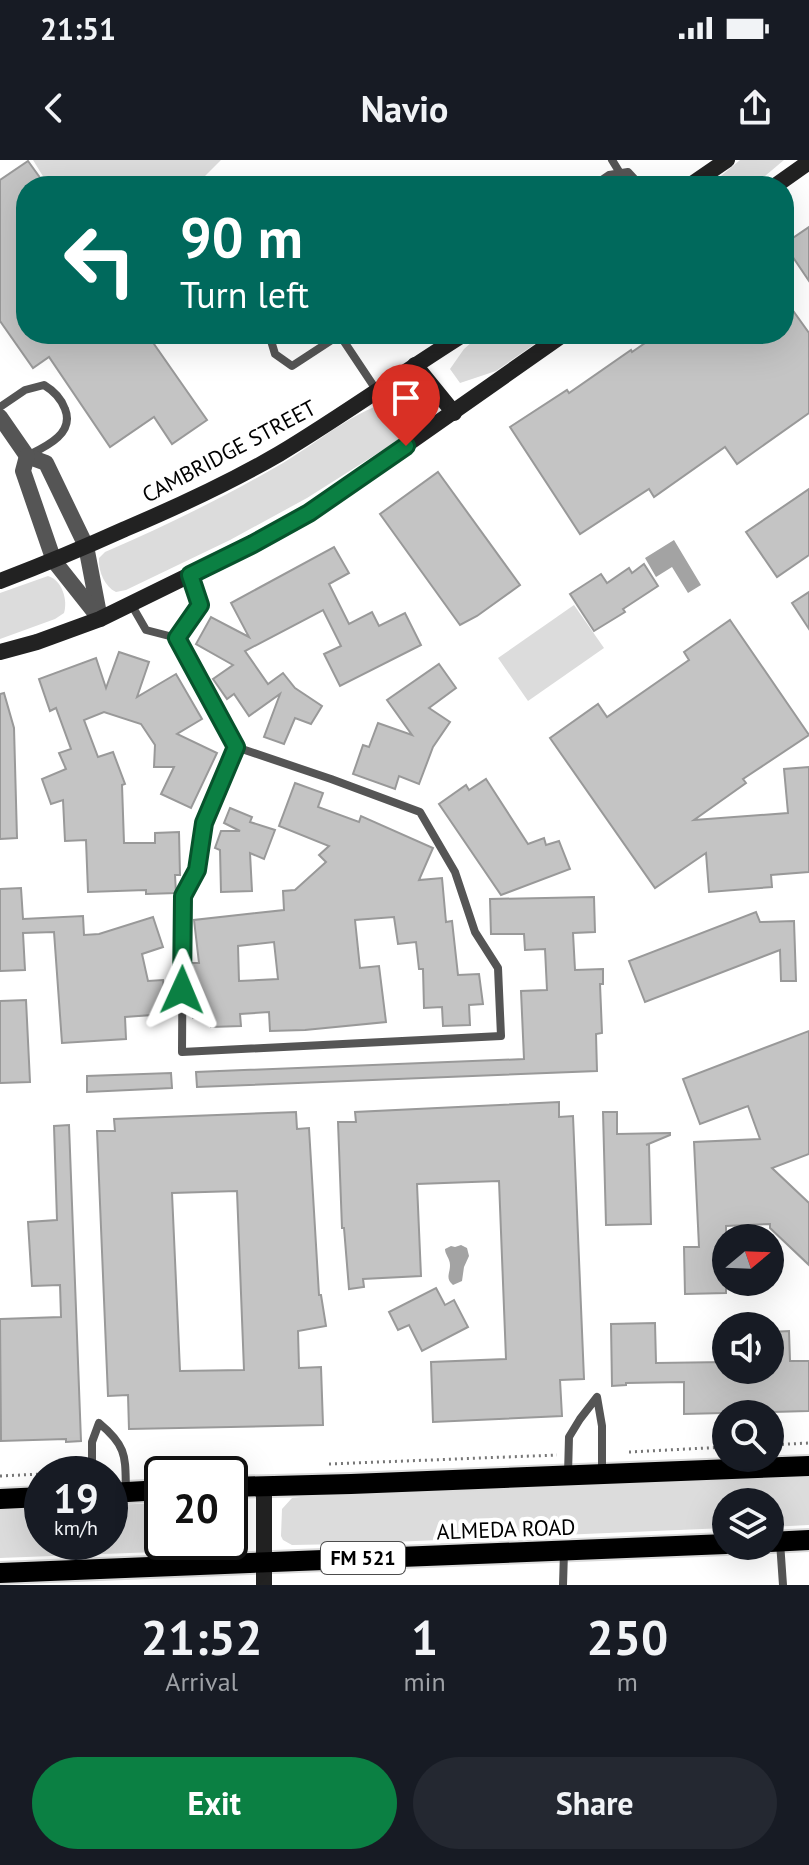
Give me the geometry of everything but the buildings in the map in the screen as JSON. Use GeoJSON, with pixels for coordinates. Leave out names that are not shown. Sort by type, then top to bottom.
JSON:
{"type":"FeatureCollection","features":[{"type":"Feature","properties":{"kind":"main road"},"geometry":{"type":"LineString","coordinates":[[248,1481],[264,1485],[351,1484],[569,1464],[809,1466]]}},
{"type":"Feature","properties":{"kind":"main road"},"geometry":{"type":"LineString","coordinates":[[0,1499],[24,1498]]}},
{"type":"Feature","properties":{"kind":"main road"},"geometry":{"type":"LineString","coordinates":[[784,1541],[809,1540]]}},
{"type":"Feature","properties":{"kind":"main road","name":"ALMEDA ROAD"},"geometry":{"type":"LineString","coordinates":[[0,1573],[32,1578],[264,1561],[712,1545]]}},
{"type":"Feature","properties":{"kind":"street"},"geometry":{"type":"LineString","coordinates":[[704,176],[727,160]]}},
{"type":"Feature","properties":{"kind":"street"},"geometry":{"type":"LineString","coordinates":[[789,176],[809,162]]}},
{"type":"Feature","properties":{"kind":"street","name":"CAMBRIDGE STREET"},"geometry":{"type":"LineString","coordinates":[[0,581],[54,561],[185,503],[276,456],[448,344]]}},
{"type":"Feature","properties":{"kind":"street"},"geometry":{"type":"LineString","coordinates":[[0,652],[100,619],[309,513],[550,344]]}},
{"type":"Feature","properties":{"kind":"street"},"geometry":{"type":"LineString","coordinates":[[415,365],[454,413]]}},
{"type":"Feature","properties":{"kind":"street"},"geometry":{"type":"LineString","coordinates":[[0,417],[27,456],[46,463],[86,546],[100,619]]}},
{"type":"Feature","properties":{"kind":"street"},"geometry":{"type":"LineString","coordinates":[[27,456],[23,471],[54,561],[100,619]]}},
{"type":"Feature","properties":{"kind":"street"},"geometry":{"type":"LineString","coordinates":[[264,1485],[264,1585]]}},
{"type":"Feature","properties":{"kind":"lane"},"geometry":{"type":"LineString","coordinates":[[612,160],[620,173]]}},
{"type":"Feature","properties":{"kind":"lane"},"geometry":{"type":"LineString","coordinates":[[608,176],[628,172],[632,176]]}},
{"type":"Feature","properties":{"kind":"lane"},"geometry":{"type":"LineString","coordinates":[[272,344],[275,354],[292,366],[325,344]]}},
{"type":"Feature","properties":{"kind":"lane"},"geometry":{"type":"LineString","coordinates":[[346,344],[377,391]]}},
{"type":"Feature","properties":{"kind":"lane"},"geometry":{"type":"LineString","coordinates":[[0,407],[25,390],[44,385],[54,390],[62,401],[67,424],[53,442],[27,456]]}},
{"type":"Feature","properties":{"kind":"lane"},"geometry":{"type":"LineString","coordinates":[[177,638],[200,605],[190,575]]}},
{"type":"Feature","properties":{"kind":"lane"},"geometry":{"type":"LineString","coordinates":[[131,604],[146,630],[177,638],[236,747],[420,812],[455,872],[475,932],[498,968],[501,1036],[182,1052],[183,896],[197,870],[204,823],[236,747]]}},
{"type":"Feature","properties":{"kind":"lane"},"geometry":{"type":"LineString","coordinates":[[569,1464],[569,1437],[597,1397],[602,1426],[602,1464]]}},
{"type":"Feature","properties":{"kind":"lane"},"geometry":{"type":"LineString","coordinates":[[92,1456],[92,1442],[99,1423],[115,1436],[124,1456]]}},
{"type":"Feature","properties":{"kind":"lane"},"geometry":{"type":"LineString","coordinates":[[563,1585],[564,1551]]}},
{"type":"Feature","properties":{"kind":"lane"},"geometry":{"type":"LineString","coordinates":[[778,1560],[783,1585]]}},
{"type":"Feature","properties":{"kind":"path"},"geometry":{"type":"LineString","coordinates":[[784,1444],[809,1443]]}},
{"type":"Feature","properties":{"kind":"path"},"geometry":{"type":"LineString","coordinates":[[602,1464],[712,1449]]}},
{"type":"Feature","properties":{"kind":"path"},"geometry":{"type":"LineString","coordinates":[[321,1464],[569,1464]]}},
{"type":"Feature","properties":{"kind":"path"},"geometry":{"type":"LineString","coordinates":[[0,1476],[24,1475]]}},
{"type":"Feature","properties":{"kind":"shaded area"},"geometry":{"type":"Polygon","coordinates":[[[33,160],[221,160],[205,176],[43,176],[33,160]]]}},
{"type":"Feature","properties":{"kind":"shaded area"},"geometry":{"type":"Polygon","coordinates":[[[740,160],[784,160],[765,176],[721,176],[740,160]]]}},
{"type":"Feature","properties":{"kind":"shaded area"},"geometry":{"type":"Polygon","coordinates":[[[470,344],[535,344],[496,371],[460,383],[450,369],[470,344]]]}},
{"type":"Feature","properties":{"kind":"shaded area"},"geometry":{"type":"Polygon","coordinates":[[[408,396],[419,410],[397,441],[307,498],[230,540],[126,590],[116,592],[105,582],[99,558],[105,552],[240,487],[358,415],[408,396]]]}},
{"type":"Feature","properties":{"kind":"shaded area"},"geometry":{"type":"Polygon","coordinates":[[[674,540],[701,585],[688,593],[672,567],[656,577],[645,558],[674,540]]]}},
{"type":"Feature","properties":{"kind":"shaded area"},"geometry":{"type":"Polygon","coordinates":[[[48,576],[63,591],[64,613],[0,639],[0,593],[48,576]]]}},
{"type":"Feature","properties":{"kind":"shaded area"},"geometry":{"type":"Polygon","coordinates":[[[574,605],[604,648],[528,701],[498,658],[574,605]]]}},
{"type":"Feature","properties":{"kind":"shaded area"},"geometry":{"type":"Polygon","coordinates":[[[461,1245],[467,1248],[469,1256],[462,1281],[453,1285],[445,1249],[461,1245]]]}},
{"type":"Feature","properties":{"kind":"shaded area"},"geometry":{"type":"Polygon","coordinates":[[[809,1476],[809,1525],[784,1526],[784,1488],[712,1488],[712,1529],[292,1545],[281,1536],[282,1509],[292,1498],[809,1476]]]}},
{"type":"Feature","properties":{"kind":"shaded area"},"geometry":{"type":"Polygon","coordinates":[[[128,1504],[144,1504],[144,1552],[128,1553],[128,1504]]]}},
{"type":"Feature","properties":{"kind":"shaded area"},"geometry":{"type":"Polygon","coordinates":[[[24,1508],[24,1557],[0,1558],[0,1509],[24,1508]]]}},
{"type":"Feature","properties":{"kind":"route"},"geometry":{"type":"LineString","coordinates":[[182,990],[183,896],[197,870],[204,823],[236,747],[177,638],[200,605],[190,575],[309,513],[406,446]]}}]}
